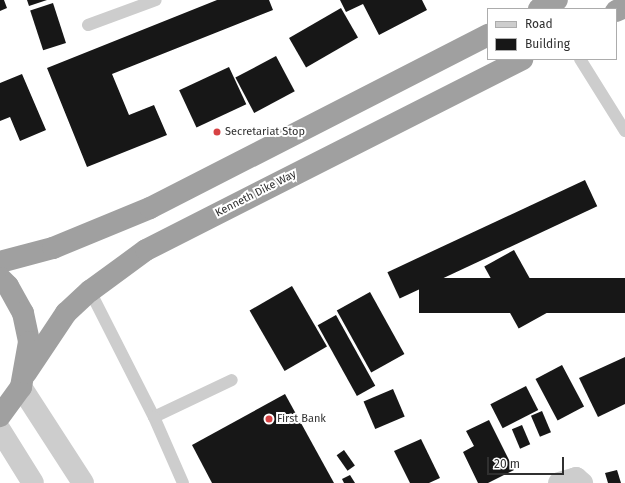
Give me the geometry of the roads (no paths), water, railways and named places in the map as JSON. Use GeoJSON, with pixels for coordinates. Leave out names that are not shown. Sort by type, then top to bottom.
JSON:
{"type":"FeatureCollection","features":[{"type":"Feature","properties":{"kind":"highway"},"geometry":{"type":"LineString","coordinates":[[541,8],[557,0]]}},
{"type":"Feature","properties":{"kind":"highway"},"geometry":{"type":"LineString","coordinates":[[0,262],[53,248],[150,208],[487,36]]}},
{"type":"Feature","properties":{"kind":"highway","name":"Kenneth Dike Way"},"geometry":{"type":"LineString","coordinates":[[0,416],[53,330],[90,291],[146,250],[520,60]]}},
{"type":"Feature","properties":{"kind":"highway"},"geometry":{"type":"LineString","coordinates":[[0,278],[8,286],[23,313],[29,342],[23,380]]}},
{"type":"Feature","properties":{"kind":"street"},"geometry":{"type":"LineString","coordinates":[[23,380],[83,483]]}},
{"type":"Feature","properties":{"kind":"street"},"geometry":{"type":"LineString","coordinates":[[0,430],[33,483]]}},
{"type":"Feature","properties":{"kind":"street"},"geometry":{"type":"LineString","coordinates":[[559,483],[576,478],[582,483]]}},
{"type":"Feature","properties":{"kind":"lane"},"geometry":{"type":"LineString","coordinates":[[88,25],[156,0]]}},
{"type":"Feature","properties":{"kind":"lane"},"geometry":{"type":"LineString","coordinates":[[581,60],[625,131]]}},
{"type":"Feature","properties":{"kind":"lane"},"geometry":{"type":"LineString","coordinates":[[90,291],[154,417],[183,483]]}},
{"type":"Feature","properties":{"kind":"lane"},"geometry":{"type":"LineString","coordinates":[[154,417],[232,380]]}},
{"type":"Feature","properties":{"kind":"place","name":"Secretariat Stop"},"geometry":{"type":"Point","coordinates":[217,132]}},
{"type":"Feature","properties":{"kind":"place","name":"First Bank"},"geometry":{"type":"Point","coordinates":[269,419]}}]}
